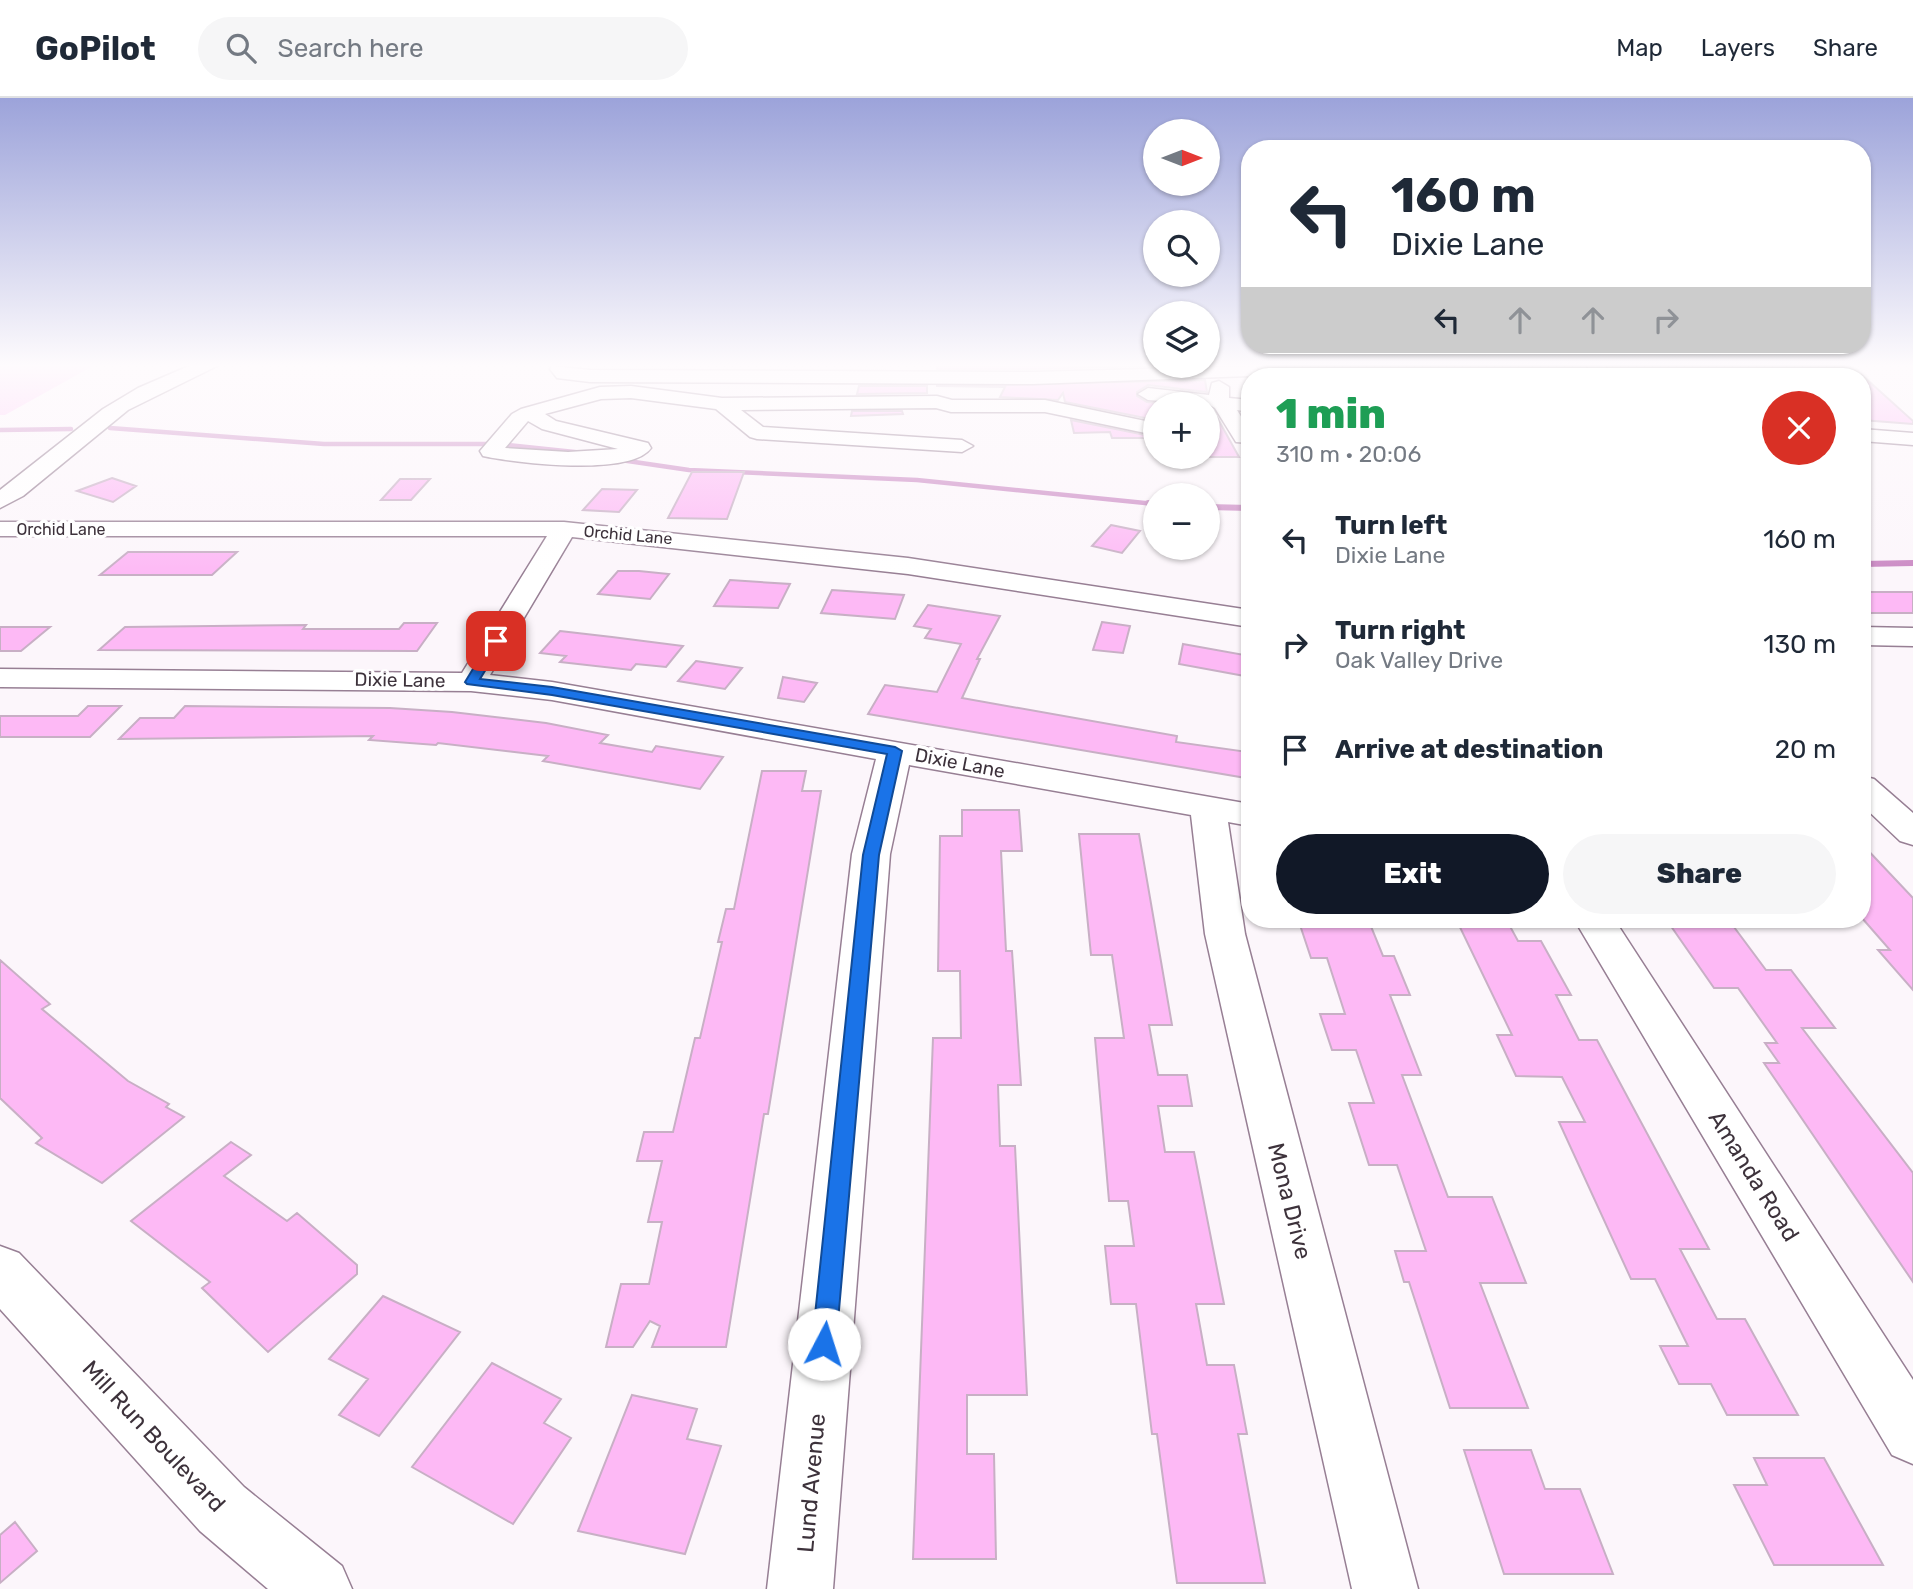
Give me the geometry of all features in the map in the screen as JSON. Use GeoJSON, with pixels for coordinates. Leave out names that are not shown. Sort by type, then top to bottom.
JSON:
{"type":"FeatureCollection","features":[{"type":"Feature","properties":{"kind":"street"},"geometry":{"type":"LineString","coordinates":[[0,501],[86,436]]}},
{"type":"Feature","properties":{"kind":"street"},"geometry":{"type":"LineString","coordinates":[[504,436],[491,451],[500,455],[525,457],[621,456],[632,454],[640,448],[590,436]]}},
{"type":"Feature","properties":{"kind":"street"},"geometry":{"type":"LineString","coordinates":[[797,436],[962,446]]}},
{"type":"Feature","properties":{"kind":"street"},"geometry":{"type":"LineString","coordinates":[[911,443],[912,436]]}},
{"type":"Feature","properties":{"kind":"street"},"geometry":{"type":"LineString","coordinates":[[1220,436],[1241,438]]}},
{"type":"Feature","properties":{"kind":"street"},"geometry":{"type":"LineString","coordinates":[[1871,436],[1913,439]]}},
{"type":"Feature","properties":{"kind":"street","name":"Orchid Lane"},"geometry":{"type":"LineString","coordinates":[[0,529],[564,529],[677,539],[980,575],[1241,618]]}},
{"type":"Feature","properties":{"kind":"street"},"geometry":{"type":"LineString","coordinates":[[471,682],[564,529]]}},
{"type":"Feature","properties":{"kind":"street"},"geometry":{"type":"LineString","coordinates":[[1871,636],[1913,637]]}},
{"type":"Feature","properties":{"kind":"street","name":"Dixie Lane"},"geometry":{"type":"LineString","coordinates":[[0,678],[471,682],[552,691],[1229,813]]}},
{"type":"Feature","properties":{"kind":"street","name":"Lund Avenue"},"geometry":{"type":"LineString","coordinates":[[800,1589],[871,855],[895,751]]}},
{"type":"Feature","properties":{"kind":"street"},"geometry":{"type":"LineString","coordinates":[[1871,794],[1913,833]]}},
{"type":"Feature","properties":{"kind":"street","name":"Mona Drive"},"geometry":{"type":"LineString","coordinates":[[1229,813],[1225,934],[1385,1589]]}},
{"type":"Feature","properties":{"kind":"street","name":"Amanda Road"},"geometry":{"type":"LineString","coordinates":[[1600,928],[1913,1434]]}},
{"type":"Feature","properties":{"kind":"street","name":"Mill Run Boulevard"},"geometry":{"type":"LineString","coordinates":[[0,1271],[222,1509],[319,1589]]}},
{"type":"Feature","properties":{"kind":"building"},"geometry":{"type":"Polygon","coordinates":[[[1111,436],[1143,436],[1143,438],[1112,438],[1111,436]]]}},
{"type":"Feature","properties":{"kind":"building"},"geometry":{"type":"Polygon","coordinates":[[[1220,436],[1227,436],[1239,457],[1220,457],[1220,436]]]}},
{"type":"Feature","properties":{"kind":"building"},"geometry":{"type":"Polygon","coordinates":[[[692,472],[744,472],[727,519],[668,518],[692,472]]]}},
{"type":"Feature","properties":{"kind":"building"},"geometry":{"type":"Polygon","coordinates":[[[112,478],[136,486],[113,502],[77,491],[112,478]]]}},
{"type":"Feature","properties":{"kind":"building"},"geometry":{"type":"Polygon","coordinates":[[[400,479],[430,479],[411,500],[381,500],[400,479]]]}},
{"type":"Feature","properties":{"kind":"building"},"geometry":{"type":"Polygon","coordinates":[[[602,489],[637,490],[619,512],[583,510],[602,489]]]}},
{"type":"Feature","properties":{"kind":"building"},"geometry":{"type":"Polygon","coordinates":[[[1111,525],[1140,531],[1122,553],[1092,546],[1111,525]]]}},
{"type":"Feature","properties":{"kind":"building"},"geometry":{"type":"Polygon","coordinates":[[[128,552],[237,552],[212,575],[100,575],[128,552]]]}},
{"type":"Feature","properties":{"kind":"building"},"geometry":{"type":"Polygon","coordinates":[[[618,571],[669,574],[650,599],[598,594],[618,571]]]}},
{"type":"Feature","properties":{"kind":"building"},"geometry":{"type":"Polygon","coordinates":[[[730,580],[790,584],[778,608],[714,606],[730,580]]]}},
{"type":"Feature","properties":{"kind":"building"},"geometry":{"type":"Polygon","coordinates":[[[832,590],[904,595],[895,619],[821,613],[832,590]]]}},
{"type":"Feature","properties":{"kind":"building"},"geometry":{"type":"Polygon","coordinates":[[[1871,592],[1913,592],[1913,613],[1871,613],[1871,592]]]}},
{"type":"Feature","properties":{"kind":"building"},"geometry":{"type":"Polygon","coordinates":[[[928,605],[1000,616],[977,659],[980,659],[962,698],[1177,736],[1176,742],[1241,751],[1241,777],[868,714],[885,685],[937,692],[961,644],[925,638],[931,629],[914,626],[928,605]]]}},
{"type":"Feature","properties":{"kind":"building"},"geometry":{"type":"Polygon","coordinates":[[[1102,622],[1130,626],[1123,653],[1093,650],[1102,622]]]}},
{"type":"Feature","properties":{"kind":"building"},"geometry":{"type":"Polygon","coordinates":[[[404,623],[437,623],[417,651],[99,650],[125,627],[306,625],[303,629],[399,629],[404,623]]]}},
{"type":"Feature","properties":{"kind":"building"},"geometry":{"type":"Polygon","coordinates":[[[0,627],[50,627],[21,651],[0,651],[0,627]]]}},
{"type":"Feature","properties":{"kind":"building"},"geometry":{"type":"Polygon","coordinates":[[[560,631],[683,646],[666,667],[636,664],[631,670],[560,662],[566,656],[540,653],[560,631]]]}},
{"type":"Feature","properties":{"kind":"building"},"geometry":{"type":"Polygon","coordinates":[[[1183,644],[1241,654],[1241,675],[1179,664],[1183,644]]]}},
{"type":"Feature","properties":{"kind":"building"},"geometry":{"type":"Polygon","coordinates":[[[696,661],[742,668],[725,689],[678,681],[696,661]]]}},
{"type":"Feature","properties":{"kind":"building"},"geometry":{"type":"Polygon","coordinates":[[[783,677],[817,683],[804,702],[778,698],[783,677]]]}},
{"type":"Feature","properties":{"kind":"building"},"geometry":{"type":"Polygon","coordinates":[[[88,706],[121,706],[90,737],[0,737],[0,716],[78,716],[88,706]]]}},
{"type":"Feature","properties":{"kind":"building"},"geometry":{"type":"Polygon","coordinates":[[[185,706],[390,708],[452,712],[546,723],[608,735],[600,743],[652,752],[656,746],[723,757],[700,789],[543,761],[548,756],[438,743],[369,740],[373,736],[119,739],[140,718],[174,718],[185,706]]]}},
{"type":"Feature","properties":{"kind":"building"},"geometry":{"type":"Polygon","coordinates":[[[762,771],[806,771],[802,791],[821,791],[768,1114],[764,1114],[726,1347],[652,1347],[660,1326],[650,1321],[633,1347],[606,1347],[621,1284],[649,1284],[662,1222],[648,1222],[662,1161],[637,1161],[644,1132],[673,1132],[695,1038],[700,1038],[722,942],[718,942],[726,909],[734,909],[762,771]]]}},
{"type":"Feature","properties":{"kind":"building"},"geometry":{"type":"Polygon","coordinates":[[[962,810],[1019,810],[1022,851],[1001,851],[1006,951],[1012,951],[1021,1085],[998,1085],[1000,1146],[1015,1146],[1027,1395],[967,1395],[967,1454],[994,1454],[996,1559],[913,1559],[933,1038],[961,1038],[960,971],[938,971],[940,836],[962,836],[962,810]]]}},
{"type":"Feature","properties":{"kind":"building"},"geometry":{"type":"Polygon","coordinates":[[[1079,834],[1139,834],[1172,1025],[1149,1025],[1158,1075],[1187,1075],[1192,1106],[1158,1106],[1165,1152],[1194,1152],[1224,1304],[1196,1304],[1207,1365],[1234,1365],[1247,1434],[1238,1434],[1265,1583],[1177,1583],[1157,1434],[1152,1434],[1136,1304],[1111,1304],[1105,1246],[1134,1246],[1128,1201],[1109,1201],[1095,1038],[1124,1038],[1112,955],[1091,955],[1079,834]]]}},
{"type":"Feature","properties":{"kind":"building"},"geometry":{"type":"Polygon","coordinates":[[[1871,854],[1913,898],[1913,990],[1878,950],[1890,950],[1871,928],[1871,854]]]}},
{"type":"Feature","properties":{"kind":"building"},"geometry":{"type":"Polygon","coordinates":[[[1301,928],[1372,928],[1383,956],[1394,956],[1410,995],[1390,995],[1421,1075],[1402,1075],[1448,1197],[1492,1197],[1526,1283],[1480,1283],[1528,1408],[1450,1408],[1409,1282],[1404,1282],[1395,1251],[1426,1251],[1397,1165],[1369,1165],[1349,1103],[1374,1103],[1356,1050],[1332,1050],[1320,1014],[1345,1014],[1327,958],[1311,958],[1301,928]]]}},
{"type":"Feature","properties":{"kind":"building"},"geometry":{"type":"Polygon","coordinates":[[[1460,928],[1511,928],[1518,941],[1541,941],[1571,995],[1556,995],[1579,1040],[1597,1040],[1709,1249],[1680,1249],[1717,1319],[1745,1319],[1798,1415],[1727,1415],[1711,1384],[1679,1384],[1660,1346],[1688,1346],[1655,1279],[1631,1279],[1559,1122],[1585,1122],[1562,1077],[1516,1076],[1497,1035],[1512,1035],[1460,928]]]}},
{"type":"Feature","properties":{"kind":"building"},"geometry":{"type":"Polygon","coordinates":[[[1672,928],[1735,928],[1766,970],[1791,970],[1835,1028],[1802,1028],[1913,1173],[1913,1282],[1764,1063],[1779,1063],[1765,1043],[1777,1043],[1738,988],[1714,988],[1672,928]]]}},
{"type":"Feature","properties":{"kind":"building"},"geometry":{"type":"Polygon","coordinates":[[[0,960],[50,1004],[42,1009],[128,1081],[169,1104],[166,1107],[184,1117],[102,1183],[36,1143],[42,1138],[0,1098],[0,960]]]}},
{"type":"Feature","properties":{"kind":"building"},"geometry":{"type":"Polygon","coordinates":[[[231,1142],[251,1155],[224,1176],[287,1221],[297,1213],[357,1265],[357,1274],[268,1352],[202,1288],[210,1282],[131,1221],[231,1142]]]}},
{"type":"Feature","properties":{"kind":"building"},"geometry":{"type":"Polygon","coordinates":[[[383,1296],[460,1332],[379,1436],[339,1415],[368,1379],[329,1359],[383,1296]]]}},
{"type":"Feature","properties":{"kind":"building"},"geometry":{"type":"Polygon","coordinates":[[[492,1363],[561,1399],[544,1423],[571,1438],[513,1524],[412,1467],[492,1363]]]}},
{"type":"Feature","properties":{"kind":"building"},"geometry":{"type":"Polygon","coordinates":[[[632,1395],[697,1409],[687,1439],[721,1446],[685,1554],[578,1531],[632,1395]]]}},
{"type":"Feature","properties":{"kind":"building"},"geometry":{"type":"Polygon","coordinates":[[[1464,1450],[1531,1450],[1545,1489],[1580,1489],[1613,1574],[1504,1574],[1464,1450]]]}},
{"type":"Feature","properties":{"kind":"building"},"geometry":{"type":"Polygon","coordinates":[[[1754,1458],[1824,1458],[1883,1565],[1774,1565],[1734,1485],[1767,1485],[1754,1458]]]}},
{"type":"Feature","properties":{"kind":"building"},"geometry":{"type":"Polygon","coordinates":[[[15,1522],[37,1551],[0,1583],[0,1535],[15,1522]]]}},
{"type":"Feature","properties":{"kind":"waterway"},"geometry":{"type":"LineString","coordinates":[[211,436],[324,444],[498,444],[584,453]]}},
{"type":"Feature","properties":{"kind":"waterway"},"geometry":{"type":"LineString","coordinates":[[614,459],[689,470],[917,480],[1143,503]]}},
{"type":"Feature","properties":{"kind":"waterway"},"geometry":{"type":"LineString","coordinates":[[1220,507],[1241,508]]}},
{"type":"Feature","properties":{"kind":"waterway"},"geometry":{"type":"LineString","coordinates":[[1871,564],[1913,563]]}},
{"type":"Feature","properties":{"kind":"route"},"geometry":{"type":"LineString","coordinates":[[496,641],[471,682],[552,691],[895,751],[871,855],[824,1344]]}}]}
